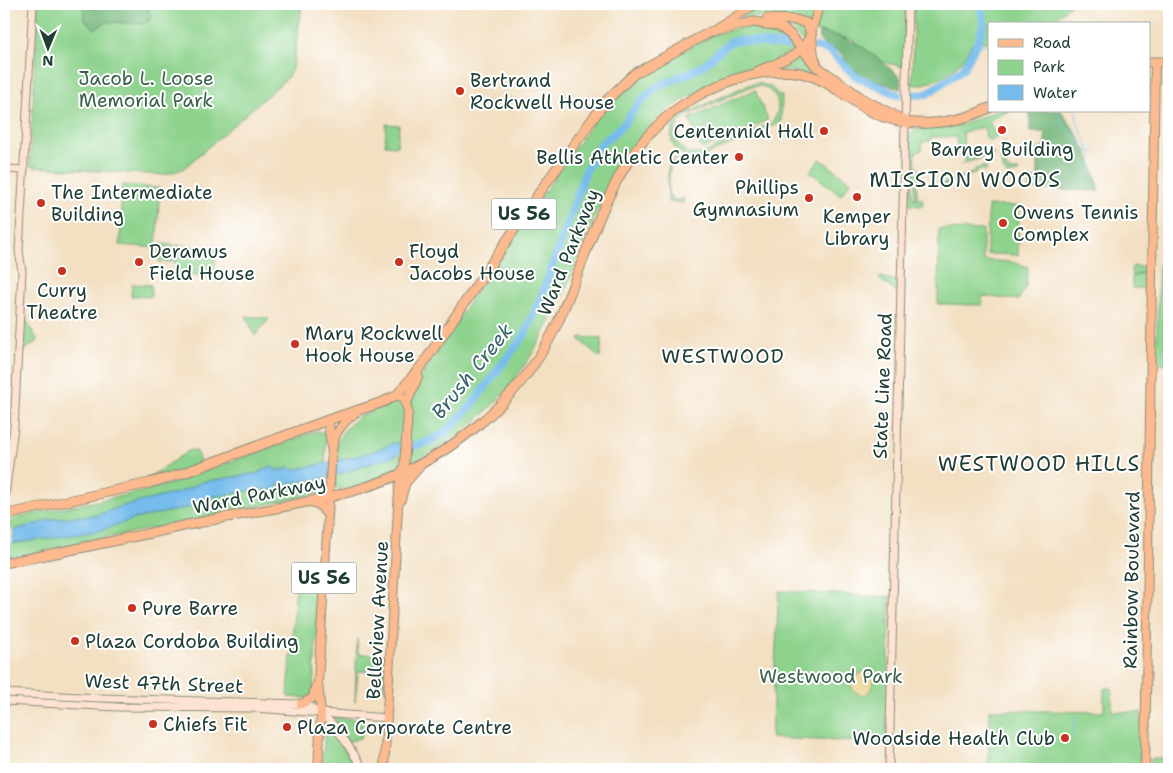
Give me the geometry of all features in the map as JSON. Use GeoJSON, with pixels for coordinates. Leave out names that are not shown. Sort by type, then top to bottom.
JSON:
{"type":"FeatureCollection","features":[{"type":"Feature","properties":{"kind":"highway"},"geometry":{"type":"LineString","coordinates":[[754,22],[769,19],[801,20],[808,24],[812,34],[812,49],[816,62],[840,80],[846,88]]}},
{"type":"Feature","properties":{"kind":"highway","name":"US 56"},"geometry":{"type":"LineString","coordinates":[[710,32],[754,22],[779,26],[791,35],[816,66],[846,88],[905,122]]}},
{"type":"Feature","properties":{"kind":"highway","name":"Ward Parkway"},"geometry":{"type":"LineString","coordinates":[[4,515],[156,481],[358,411],[397,395],[423,364],[540,191],[605,102],[634,74],[710,32]]}},
{"type":"Feature","properties":{"kind":"highway"},"geometry":{"type":"LineString","coordinates":[[1152,62],[1169,62]]}},
{"type":"Feature","properties":{"kind":"highway"},"geometry":{"type":"LineString","coordinates":[[748,75],[785,72],[815,77],[872,112],[894,121],[950,121],[967,117],[988,108]]}},
{"type":"Feature","properties":{"kind":"highway","name":"Ward Parkway"},"geometry":{"type":"LineString","coordinates":[[4,563],[328,497],[371,485],[401,473],[425,462],[453,445],[489,416],[506,398],[532,364],[555,328],[614,184],[648,133],[669,114],[693,98],[720,85],[748,75]]}},
{"type":"Feature","properties":{"kind":"highway"},"geometry":{"type":"LineString","coordinates":[[406,404],[423,364]]}},
{"type":"Feature","properties":{"kind":"highway"},"geometry":{"type":"LineString","coordinates":[[328,420],[332,453]]}},
{"type":"Feature","properties":{"kind":"highway"},"geometry":{"type":"LineString","coordinates":[[305,428],[320,430],[329,435]]}},
{"type":"Feature","properties":{"kind":"highway"},"geometry":{"type":"LineString","coordinates":[[400,501],[406,483],[425,462]]}},
{"type":"Feature","properties":{"kind":"highway"},"geometry":{"type":"LineString","coordinates":[[306,501],[320,504],[327,514]]}},
{"type":"Feature","properties":{"kind":"main road"},"geometry":{"type":"LineString","coordinates":[[4,504],[13,434],[21,303],[22,272],[19,250],[33,4]]}},
{"type":"Feature","properties":{"kind":"main road","name":"Ward Parkway"},"geometry":{"type":"LineString","coordinates":[[710,32],[756,4]]}},
{"type":"Feature","properties":{"kind":"main road","name":"Ward Parkway"},"geometry":{"type":"LineString","coordinates":[[748,75],[794,56],[802,48],[812,34],[819,4]]}},
{"type":"Feature","properties":{"kind":"main road","name":"State Line Road"},"geometry":{"type":"LineString","coordinates":[[889,769],[908,4]]}},
{"type":"Feature","properties":{"kind":"main road","name":"Rainbow Boulevard"},"geometry":{"type":"LineString","coordinates":[[1145,769],[1152,62]]}},
{"type":"Feature","properties":{"kind":"main road"},"geometry":{"type":"LineString","coordinates":[[4,169],[24,170]]}},
{"type":"Feature","properties":{"kind":"main road"},"geometry":{"type":"LineString","coordinates":[[397,395],[402,396],[406,404]]}},
{"type":"Feature","properties":{"kind":"main road","name":"Belleview Avenue"},"geometry":{"type":"LineString","coordinates":[[384,769],[401,473],[408,412],[406,404]]}},
{"type":"Feature","properties":{"kind":"main road","name":"US 56"},"geometry":{"type":"LineString","coordinates":[[301,704],[313,698],[318,676],[328,497],[336,432],[343,423],[358,411]]}},
{"type":"Feature","properties":{"kind":"main road"},"geometry":{"type":"LineString","coordinates":[[5,432],[13,434]]}},
{"type":"Feature","properties":{"kind":"main road"},"geometry":{"type":"LineString","coordinates":[[318,676],[321,713],[318,769]]}},
{"type":"Feature","properties":{"kind":"main road","name":"West 47th Street"},"geometry":{"type":"LineString","coordinates":[[4,692],[40,695],[301,704],[312,706],[321,713]]}},
{"type":"Feature","properties":{"kind":"main road"},"geometry":{"type":"LineString","coordinates":[[16,701],[26,694]]}},
{"type":"Feature","properties":{"kind":"main road"},"geometry":{"type":"LineString","coordinates":[[30,702],[34,696],[40,695]]}},
{"type":"Feature","properties":{"kind":"main road","name":"West 47th Street"},"geometry":{"type":"LineString","coordinates":[[4,701],[119,707],[255,708],[387,718]]}},
{"type":"Feature","properties":{"kind":"main road"},"geometry":{"type":"LineString","coordinates":[[321,713],[334,726],[363,769]]}},
{"type":"Feature","properties":{"kind":"green space","name":"Jacob L. Loose Memorial Park"},"geometry":{"type":"Polygon","coordinates":[[[38,4],[302,4],[293,67],[287,78],[183,169],[163,175],[34,167],[30,165],[38,4]]]}},
{"type":"Feature","properties":{"kind":"green space"},"geometry":{"type":"Polygon","coordinates":[[[83,4],[142,4],[147,7],[151,15],[149,21],[142,24],[107,22],[95,29],[84,19],[83,4]]]}},
{"type":"Feature","properties":{"kind":"green space"},"geometry":{"type":"Polygon","coordinates":[[[762,4],[817,4],[811,25],[766,17],[739,18],[762,4]]]}},
{"type":"Feature","properties":{"kind":"green space"},"geometry":{"type":"Polygon","coordinates":[[[822,4],[906,4],[904,67],[883,62],[851,39],[815,31],[822,4]]]}},
{"type":"Feature","properties":{"kind":"green space"},"geometry":{"type":"Polygon","coordinates":[[[914,4],[1071,4],[1052,22],[988,22],[988,41],[971,44],[962,61],[948,74],[931,82],[912,85],[914,4]]]}},
{"type":"Feature","properties":{"kind":"green space"},"geometry":{"type":"Polygon","coordinates":[[[799,21],[808,30],[804,43],[792,30],[781,23],[799,21]]]}},
{"type":"Feature","properties":{"kind":"green space"},"geometry":{"type":"Polygon","coordinates":[[[758,24],[785,32],[798,48],[779,59],[721,81],[684,99],[666,112],[637,142],[616,173],[608,189],[548,326],[511,384],[488,410],[462,432],[431,453],[365,483],[348,489],[335,489],[337,444],[343,431],[358,417],[394,402],[421,377],[476,291],[597,116],[627,87],[651,69],[715,34],[758,24]]]}},
{"type":"Feature","properties":{"kind":"green space"},"geometry":{"type":"Polygon","coordinates":[[[819,32],[844,38],[872,54],[900,77],[900,89],[867,78],[855,71],[838,51],[820,41],[819,32]]]}},
{"type":"Feature","properties":{"kind":"green space"},"geometry":{"type":"Polygon","coordinates":[[[802,55],[815,71],[827,79],[777,68],[802,55]]]}},
{"type":"Feature","properties":{"kind":"green space"},"geometry":{"type":"Polygon","coordinates":[[[759,83],[771,87],[779,96],[782,96],[781,122],[691,162],[678,151],[673,143],[671,134],[679,117],[747,85],[759,83]],[[759,86],[750,87],[685,116],[679,122],[675,131],[678,145],[689,154],[702,154],[771,123],[775,118],[778,106],[775,96],[766,88],[759,86]]]}},
{"type":"Feature","properties":{"kind":"green space"},"geometry":{"type":"Polygon","coordinates":[[[755,90],[768,120],[702,149],[689,119],[755,90]]]}},
{"type":"Feature","properties":{"kind":"green space"},"geometry":{"type":"Polygon","coordinates":[[[994,112],[1007,112],[990,120],[989,122],[997,138],[991,141],[986,138],[984,127],[963,132],[964,149],[957,150],[956,137],[931,137],[931,141],[922,142],[922,150],[915,153],[916,167],[912,168],[912,196],[914,200],[922,199],[923,204],[920,206],[910,205],[908,199],[909,136],[916,129],[955,127],[994,112]]]}},
{"type":"Feature","properties":{"kind":"green space"},"geometry":{"type":"Polygon","coordinates":[[[1030,112],[1062,112],[1074,129],[1090,159],[1099,191],[1029,189],[1029,179],[1038,179],[1038,149],[1045,148],[1045,132],[1030,132],[1030,112]]]}},
{"type":"Feature","properties":{"kind":"green space"},"geometry":{"type":"Polygon","coordinates":[[[386,124],[399,125],[397,146],[385,145],[386,124]]]}},
{"type":"Feature","properties":{"kind":"green space"},"geometry":{"type":"Polygon","coordinates":[[[1004,144],[1004,167],[1007,167],[1008,171],[1019,171],[1018,173],[1007,175],[1003,168],[1001,153],[1004,144]]]}},
{"type":"Feature","properties":{"kind":"green space"},"geometry":{"type":"Polygon","coordinates":[[[988,147],[994,155],[960,164],[965,162],[965,155],[967,159],[989,154],[988,147]]]}},
{"type":"Feature","properties":{"kind":"green space"},"geometry":{"type":"Polygon","coordinates":[[[675,158],[686,160],[676,159],[670,167],[668,195],[668,166],[675,158]]]}},
{"type":"Feature","properties":{"kind":"green space"},"geometry":{"type":"Polygon","coordinates":[[[820,159],[851,182],[841,195],[810,172],[820,159]]]}},
{"type":"Feature","properties":{"kind":"green space"},"geometry":{"type":"Polygon","coordinates":[[[985,166],[987,170],[985,172],[983,169],[963,179],[939,187],[938,181],[941,184],[975,172],[975,169],[985,166]]]}},
{"type":"Feature","properties":{"kind":"green space"},"geometry":{"type":"Polygon","coordinates":[[[914,168],[918,168],[919,178],[916,179],[918,198],[915,199],[914,168]]]}},
{"type":"Feature","properties":{"kind":"green space"},"geometry":{"type":"Polygon","coordinates":[[[122,185],[160,188],[156,248],[120,245],[122,185]]]}},
{"type":"Feature","properties":{"kind":"green space"},"geometry":{"type":"Polygon","coordinates":[[[668,195],[671,196],[672,200],[682,200],[683,197],[683,203],[668,202],[668,195]]]}},
{"type":"Feature","properties":{"kind":"green space","name":"Owens Tennis Complex"},"geometry":{"type":"Polygon","coordinates":[[[988,206],[1019,206],[1018,255],[987,254],[988,206]]]}},
{"type":"Feature","properties":{"kind":"green space"},"geometry":{"type":"Polygon","coordinates":[[[939,229],[983,230],[983,260],[1012,262],[1028,267],[1026,287],[1018,300],[982,296],[982,305],[938,304],[939,229]]]}},
{"type":"Feature","properties":{"kind":"green space"},"geometry":{"type":"Polygon","coordinates":[[[160,244],[174,245],[173,262],[159,262],[160,244]]]}},
{"type":"Feature","properties":{"kind":"green space"},"geometry":{"type":"Polygon","coordinates":[[[177,245],[216,249],[214,277],[174,273],[177,245]]]}},
{"type":"Feature","properties":{"kind":"green space"},"geometry":{"type":"Polygon","coordinates":[[[1159,263],[1169,263],[1169,362],[1161,364],[1156,360],[1159,263]]]}},
{"type":"Feature","properties":{"kind":"green space"},"geometry":{"type":"Polygon","coordinates":[[[1133,266],[1147,267],[1147,270],[1132,276],[1131,268],[1133,266]]]}},
{"type":"Feature","properties":{"kind":"green space"},"geometry":{"type":"Polygon","coordinates":[[[1147,271],[1146,288],[1132,288],[1132,277],[1147,271]]]}},
{"type":"Feature","properties":{"kind":"green space"},"geometry":{"type":"Polygon","coordinates":[[[880,277],[898,281],[898,293],[879,279],[880,277]]]}},
{"type":"Feature","properties":{"kind":"green space"},"geometry":{"type":"Polygon","coordinates":[[[132,284],[151,285],[151,297],[131,296],[132,284]]]}},
{"type":"Feature","properties":{"kind":"green space"},"geometry":{"type":"Polygon","coordinates":[[[246,316],[267,318],[269,319],[255,336],[246,316]]]}},
{"type":"Feature","properties":{"kind":"green space"},"geometry":{"type":"Polygon","coordinates":[[[25,318],[38,341],[22,352],[23,320],[25,318]]]}},
{"type":"Feature","properties":{"kind":"green space"},"geometry":{"type":"Polygon","coordinates":[[[581,337],[602,339],[600,358],[579,339],[581,337]]]}},
{"type":"Feature","properties":{"kind":"green space"},"geometry":{"type":"Polygon","coordinates":[[[316,431],[322,432],[326,438],[325,486],[321,493],[15,557],[8,555],[10,523],[13,518],[141,492],[173,483],[316,431]]]}},
{"type":"Feature","properties":{"kind":"green space"},"geometry":{"type":"Polygon","coordinates":[[[190,450],[196,451],[200,462],[173,474],[146,479],[190,450]]]}},
{"type":"Feature","properties":{"kind":"green space"},"geometry":{"type":"Polygon","coordinates":[[[296,584],[317,586],[319,589],[313,693],[305,698],[288,697],[296,584]]]}},
{"type":"Feature","properties":{"kind":"green space","name":"Westwood Park"},"geometry":{"type":"Polygon","coordinates":[[[779,591],[890,597],[887,743],[771,738],[779,591]]]}},
{"type":"Feature","properties":{"kind":"green space"},"geometry":{"type":"Polygon","coordinates":[[[357,639],[358,654],[386,655],[384,690],[383,677],[380,676],[380,672],[358,671],[355,702],[357,639]]]}},
{"type":"Feature","properties":{"kind":"green space","name":"Woodside Health Club"},"geometry":{"type":"Polygon","coordinates":[[[1104,688],[1112,688],[1112,712],[1141,712],[1141,764],[1139,768],[988,769],[989,710],[1104,712],[1104,688]]]}},
{"type":"Feature","properties":{"kind":"green space"},"geometry":{"type":"Polygon","coordinates":[[[334,718],[363,719],[362,737],[348,742],[334,718]]]}},
{"type":"Feature","properties":{"kind":"green space"},"geometry":{"type":"Polygon","coordinates":[[[328,724],[357,769],[322,769],[325,726],[328,724]]]}},
{"type":"Feature","properties":{"kind":"green space"},"geometry":{"type":"Polygon","coordinates":[[[1169,758],[1169,769],[1151,769],[1151,759],[1169,758]]]}},
{"type":"Feature","properties":{"kind":"sand"},"geometry":{"type":"Polygon","coordinates":[[[863,672],[872,673],[874,680],[870,691],[861,695],[853,691],[851,683],[856,676],[863,672]]]}},
{"type":"Feature","properties":{"kind":"water"},"geometry":{"type":"Polygon","coordinates":[[[396,442],[407,447],[397,455],[327,478],[289,483],[284,486],[278,484],[275,491],[259,489],[207,498],[191,507],[134,519],[99,531],[4,545],[4,533],[53,519],[97,515],[123,506],[177,493],[202,482],[258,473],[271,466],[276,470],[287,469],[288,466],[293,470],[319,465],[358,456],[396,442]]]}},
{"type":"Feature","properties":{"kind":"pier"},"geometry":{"type":"Polygon","coordinates":[[[13,529],[12,546],[4,548],[4,531],[13,529]]]}},
{"type":"Feature","properties":{"kind":"waterway","name":"Brush Creek"},"geometry":{"type":"LineString","coordinates":[[913,95],[927,94],[963,69],[979,39],[984,20],[979,4]]}},
{"type":"Feature","properties":{"kind":"waterway","name":"Brush Creek"},"geometry":{"type":"LineString","coordinates":[[400,449],[426,443],[446,432],[471,406],[525,334],[541,298],[586,170],[601,144],[623,125],[639,103],[655,88],[700,68],[730,42],[741,40],[786,46]]}},
{"type":"Feature","properties":{"kind":"waterway"},"geometry":{"type":"LineString","coordinates":[[975,48],[988,43]]}},
{"type":"Feature","properties":{"kind":"waterway","name":"Brush Creek"},"geometry":{"type":"LineString","coordinates":[[817,47],[830,51],[855,76],[898,95]]}},
{"type":"Feature","properties":{"kind":"waterway"},"geometry":{"type":"LineString","coordinates":[[1057,112],[1063,124],[1091,155],[1094,179]]}},
{"type":"Feature","properties":{"kind":"waterway"},"geometry":{"type":"LineString","coordinates":[[1076,112],[1078,125],[1090,151],[1095,152]]}},
{"type":"Feature","properties":{"kind":"waterway"},"geometry":{"type":"LineString","coordinates":[[1074,715],[1074,739]]}},
{"type":"Feature","properties":{"kind":"place","name":"Bertrand Rockwell House"},"geometry":{"type":"Point","coordinates":[460,91]}},
{"type":"Feature","properties":{"kind":"place","name":"Barney Building"},"geometry":{"type":"Point","coordinates":[1002,130]}},
{"type":"Feature","properties":{"kind":"place","name":"Centennial Hall"},"geometry":{"type":"Point","coordinates":[824,131]}},
{"type":"Feature","properties":{"kind":"place","name":"Bellis Athletic Center"},"geometry":{"type":"Point","coordinates":[739,157]}},
{"type":"Feature","properties":{"kind":"place","name":"Kemper Library"},"geometry":{"type":"Point","coordinates":[857,197]}},
{"type":"Feature","properties":{"kind":"place","name":"Phillips Gymnasium"},"geometry":{"type":"Point","coordinates":[809,198]}},
{"type":"Feature","properties":{"kind":"place","name":"The Intermediate Building"},"geometry":{"type":"Point","coordinates":[41,203]}},
{"type":"Feature","properties":{"kind":"place","name":"Owens Tennis Complex"},"geometry":{"type":"Point","coordinates":[1003,223]}},
{"type":"Feature","properties":{"kind":"place","name":"Deramus Field House"},"geometry":{"type":"Point","coordinates":[139,262]}},
{"type":"Feature","properties":{"kind":"place","name":"Floyd Jacobs House"},"geometry":{"type":"Point","coordinates":[399,262]}},
{"type":"Feature","properties":{"kind":"place","name":"Curry Theatre"},"geometry":{"type":"Point","coordinates":[62,271]}},
{"type":"Feature","properties":{"kind":"place","name":"Mary Rockwell Hook House"},"geometry":{"type":"Point","coordinates":[295,344]}},
{"type":"Feature","properties":{"kind":"place","name":"Pure Barre"},"geometry":{"type":"Point","coordinates":[132,608]}},
{"type":"Feature","properties":{"kind":"place","name":"Plaza Cordoba Building"},"geometry":{"type":"Point","coordinates":[75,641]}},
{"type":"Feature","properties":{"kind":"place","name":"Chiefs Fit"},"geometry":{"type":"Point","coordinates":[153,724]}},
{"type":"Feature","properties":{"kind":"place","name":"Plaza Corporate Centre"},"geometry":{"type":"Point","coordinates":[287,727]}},
{"type":"Feature","properties":{"kind":"place","name":"Woodside Health Club"},"geometry":{"type":"Point","coordinates":[1065,738]}},
{"type":"Feature","properties":{"kind":"district","name":"MISSION WOODS"},"geometry":{"type":"Point","coordinates":[965,180]}},
{"type":"Feature","properties":{"kind":"district","name":"WESTWOOD"},"geometry":{"type":"Point","coordinates":[723,356]}},
{"type":"Feature","properties":{"kind":"district","name":"WESTWOOD HILLS"},"geometry":{"type":"Point","coordinates":[1039,464]}}]}
